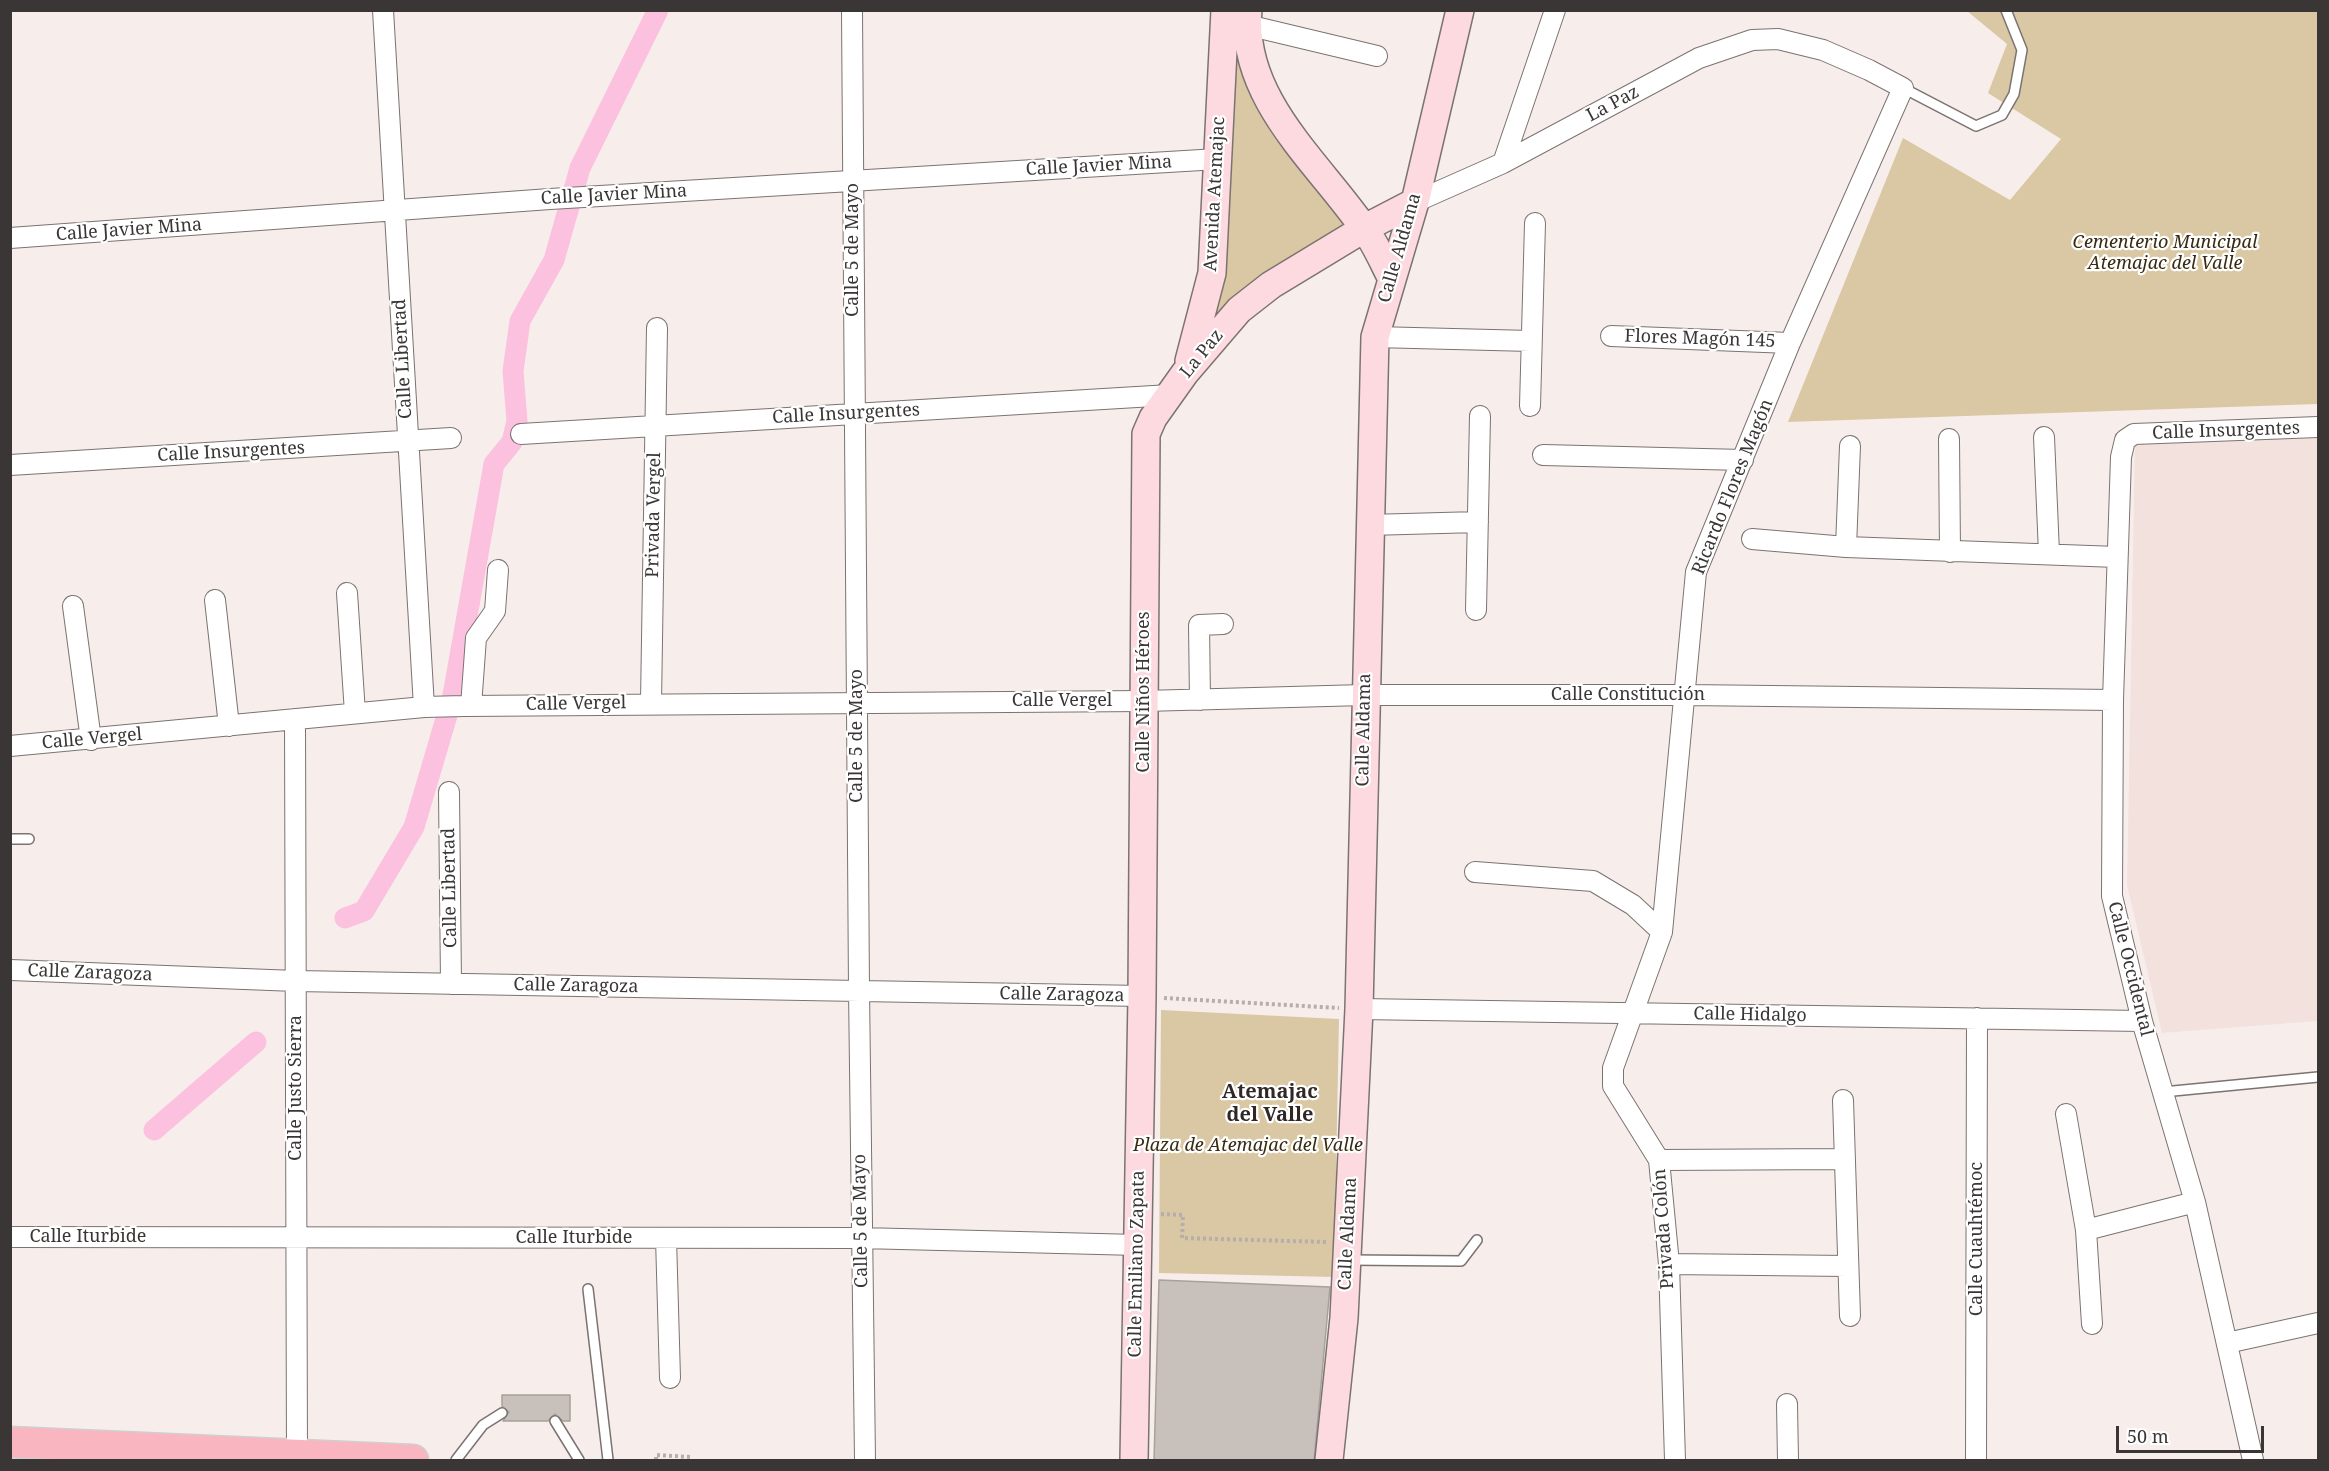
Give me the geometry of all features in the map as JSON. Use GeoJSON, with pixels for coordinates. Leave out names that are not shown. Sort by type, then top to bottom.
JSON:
{"type":"FeatureCollection","features":[{"type":"Feature","properties":{"kind":"main road"},"geometry":{"type":"LineString","coordinates":[[10,1442],[412,1461]]}},
{"type":"Feature","properties":{"kind":"street","name":"Calle Libertad"},"geometry":{"type":"LineString","coordinates":[[383,10],[408,441],[428,707]]}},
{"type":"Feature","properties":{"kind":"street","name":"Calle 5 de Mayo"},"geometry":{"type":"LineString","coordinates":[[852,10],[858,990],[865,1461]]}},
{"type":"Feature","properties":{"kind":"street","name":"Calle Aldama"},"geometry":{"type":"LineString","coordinates":[[1329,1461],[1344,1318],[1359,1009],[1364,695],[1375,337],[1415,202],[1460,10]]}},
{"type":"Feature","properties":{"kind":"street"},"geometry":{"type":"LineString","coordinates":[[1503,163],[1555,10]]}},
{"type":"Feature","properties":{"kind":"street"},"geometry":{"type":"LineString","coordinates":[[1240,15],[1377,56]]}},
{"type":"Feature","properties":{"kind":"street"},"geometry":{"type":"LineString","coordinates":[[1240,15],[1253,64],[1267,98],[1365,228],[1392,279]]}},
{"type":"Feature","properties":{"kind":"street","name":"Avenida Atemajac"},"geometry":{"type":"LineString","coordinates":[[1178,384],[1206,302],[1212,273],[1218,159],[1240,15]]}},
{"type":"Feature","properties":{"kind":"street","name":"La Paz"},"geometry":{"type":"LineString","coordinates":[[1178,384],[1239,310],[1271,285],[1365,228],[1415,202],[1503,163],[1698,58],[1752,40],[1778,39],[1823,50],[1903,88]]}},
{"type":"Feature","properties":{"kind":"street","name":"Ricardo Flores Magón"},"geometry":{"type":"LineString","coordinates":[[1631,1013],[1662,932],[1696,572],[1790,343],[1903,88]]}},
{"type":"Feature","properties":{"kind":"street","name":"Calle Javier Mina"},"geometry":{"type":"LineString","coordinates":[[10,238],[550,199],[1218,159]]}},
{"type":"Feature","properties":{"kind":"street"},"geometry":{"type":"LineString","coordinates":[[1530,406],[1534,223]]}},
{"type":"Feature","properties":{"kind":"street","name":"Privada Vergel"},"geometry":{"type":"LineString","coordinates":[[651,702],[657,328]]}},
{"type":"Feature","properties":{"kind":"street","name":"Flores Magón 145"},"geometry":{"type":"LineString","coordinates":[[1611,336],[1790,343]]}},
{"type":"Feature","properties":{"kind":"street"},"geometry":{"type":"LineString","coordinates":[[1375,337],[1531,341]]}},
{"type":"Feature","properties":{"kind":"street","name":"Calle Insurgentes"},"geometry":{"type":"LineString","coordinates":[[521,434],[854,414],[1178,384]]}},
{"type":"Feature","properties":{"kind":"street","name":"Calle Niños Héroes"},"geometry":{"type":"LineString","coordinates":[[1142,996],[1146,434],[1153,418],[1178,384]]}},
{"type":"Feature","properties":{"kind":"street"},"geometry":{"type":"LineString","coordinates":[[1476,610],[1480,416]]}},
{"type":"Feature","properties":{"kind":"street","name":"Calle Insurgentes"},"geometry":{"type":"LineString","coordinates":[[2134,434],[2319,427]]}},
{"type":"Feature","properties":{"kind":"street","name":"Calle Occidental"},"geometry":{"type":"LineString","coordinates":[[2134,434],[2124,440],[2121,457],[2112,700],[2112,896],[2142,1021],[2195,1202],[2253,1461]]}},
{"type":"Feature","properties":{"kind":"street"},"geometry":{"type":"LineString","coordinates":[[2044,437],[2049,553]]}},
{"type":"Feature","properties":{"kind":"street","name":"Calle Insurgentes"},"geometry":{"type":"LineString","coordinates":[[10,465],[451,438]]}},
{"type":"Feature","properties":{"kind":"street"},"geometry":{"type":"LineString","coordinates":[[1949,438],[1950,552]]}},
{"type":"Feature","properties":{"kind":"street"},"geometry":{"type":"LineString","coordinates":[[1846,547],[1850,446]]}},
{"type":"Feature","properties":{"kind":"street"},"geometry":{"type":"LineString","coordinates":[[1543,455],[1743,460]]}},
{"type":"Feature","properties":{"kind":"street"},"geometry":{"type":"LineString","coordinates":[[1369,525],[1478,522]]}},
{"type":"Feature","properties":{"kind":"street"},"geometry":{"type":"LineString","coordinates":[[1752,539],[1846,547],[2117,557]]}},
{"type":"Feature","properties":{"kind":"street"},"geometry":{"type":"LineString","coordinates":[[468,706],[476,638],[495,611],[498,570]]}},
{"type":"Feature","properties":{"kind":"street"},"geometry":{"type":"LineString","coordinates":[[347,593],[355,713]]}},
{"type":"Feature","properties":{"kind":"street"},"geometry":{"type":"LineString","coordinates":[[215,600],[229,726]]}},
{"type":"Feature","properties":{"kind":"street"},"geometry":{"type":"LineString","coordinates":[[73,606],[91,740]]}},
{"type":"Feature","properties":{"kind":"street"},"geometry":{"type":"LineString","coordinates":[[1200,700],[1199,625],[1223,624]]}},
{"type":"Feature","properties":{"kind":"street","name":"Calle Constitución"},"geometry":{"type":"LineString","coordinates":[[1144,701],[1364,695],[1686,695],[2112,700]]}},
{"type":"Feature","properties":{"kind":"street","name":"Calle Vergel"},"geometry":{"type":"LineString","coordinates":[[10,746],[428,707],[651,702],[1144,701]]}},
{"type":"Feature","properties":{"kind":"street","name":"Calle Justo Sierra"},"geometry":{"type":"LineString","coordinates":[[295,719],[297,1456]]}},
{"type":"Feature","properties":{"kind":"street","name":"Calle Libertad"},"geometry":{"type":"LineString","coordinates":[[449,792],[451,984]]}},
{"type":"Feature","properties":{"kind":"street"},"geometry":{"type":"LineString","coordinates":[[1475,872],[1593,881],[1633,905],[1662,932]]}},
{"type":"Feature","properties":{"kind":"street","name":"Calle Zaragoza"},"geometry":{"type":"LineString","coordinates":[[10,970],[296,981],[1142,996]]}},
{"type":"Feature","properties":{"kind":"street","name":"Calle Emiliano Zapata"},"geometry":{"type":"LineString","coordinates":[[1134,1461],[1142,996]]}},
{"type":"Feature","properties":{"kind":"street","name":"Calle Hidalgo"},"geometry":{"type":"LineString","coordinates":[[1359,1009],[2142,1021]]}},
{"type":"Feature","properties":{"kind":"street","name":"Privada Colón"},"geometry":{"type":"LineString","coordinates":[[1631,1013],[1613,1068],[1613,1086],[1659,1160],[1669,1264],[1675,1461]]}},
{"type":"Feature","properties":{"kind":"street","name":"Calle Cuauhtémoc"},"geometry":{"type":"LineString","coordinates":[[1976,1461],[1977,1018]]}},
{"type":"Feature","properties":{"kind":"street"},"geometry":{"type":"LineString","coordinates":[[1843,1100],[1850,1316]]}},
{"type":"Feature","properties":{"kind":"street"},"geometry":{"type":"LineString","coordinates":[[2066,1114],[2086,1230],[2092,1324]]}},
{"type":"Feature","properties":{"kind":"street"},"geometry":{"type":"LineString","coordinates":[[1659,1160],[1844,1159]]}},
{"type":"Feature","properties":{"kind":"street"},"geometry":{"type":"LineString","coordinates":[[2086,1230],[2195,1202]]}},
{"type":"Feature","properties":{"kind":"street","name":"Calle Iturbide"},"geometry":{"type":"LineString","coordinates":[[10,1236],[861,1238],[1138,1245]]}},
{"type":"Feature","properties":{"kind":"street"},"geometry":{"type":"LineString","coordinates":[[666,1238],[670,1378]]}},
{"type":"Feature","properties":{"kind":"street"},"geometry":{"type":"LineString","coordinates":[[1669,1264],[1848,1266]]}},
{"type":"Feature","properties":{"kind":"street"},"geometry":{"type":"LineString","coordinates":[[2227,1343],[2319,1323]]}},
{"type":"Feature","properties":{"kind":"street"},"geometry":{"type":"LineString","coordinates":[[1787,1404],[1788,1461]]}},
{"type":"Feature","properties":{"kind":"lane","name":"La Paz"},"geometry":{"type":"LineString","coordinates":[[1903,88],[1976,126],[2002,115],[2014,94],[2022,50],[2006,10]]}},
{"type":"Feature","properties":{"kind":"lane"},"geometry":{"type":"LineString","coordinates":[[10,839],[29,839]]}},
{"type":"Feature","properties":{"kind":"lane"},"geometry":{"type":"LineString","coordinates":[[2163,1092],[2319,1077]]}},
{"type":"Feature","properties":{"kind":"lane"},"geometry":{"type":"LineString","coordinates":[[1347,1260],[1461,1261],[1477,1240]]}},
{"type":"Feature","properties":{"kind":"lane"},"geometry":{"type":"LineString","coordinates":[[588,1289],[608,1461]]}},
{"type":"Feature","properties":{"kind":"lane"},"geometry":{"type":"LineString","coordinates":[[456,1461],[483,1425],[501,1413]]}},
{"type":"Feature","properties":{"kind":"lane"},"geometry":{"type":"LineString","coordinates":[[555,1421],[579,1461]]}},
{"type":"Feature","properties":{"kind":"path"},"geometry":{"type":"LineString","coordinates":[[1142,996],[1359,1009]]}},
{"type":"Feature","properties":{"kind":"path"},"geometry":{"type":"LineString","coordinates":[[1156,1214],[1183,1215],[1182,1238],[1329,1242],[1329,1258],[1347,1260]]}},
{"type":"Feature","properties":{"kind":"path"},"geometry":{"type":"LineString","coordinates":[[656,1461],[656,1455],[690,1457],[690,1461]]}},
{"type":"Feature","properties":{"kind":"shaded area"},"geometry":{"type":"Polygon","coordinates":[[[2318,436],[2318,1021],[2162,1033],[2127,885],[2135,443],[2318,436]]]}},
{"type":"Feature","properties":{"kind":"green space"},"geometry":{"type":"Polygon","coordinates":[[[1228,11],[1248,81],[1348,222],[1201,337],[1228,11]]]}},
{"type":"Feature","properties":{"kind":"green space","name":"Cementerio Municipal Atemajac del Valle"},"geometry":{"type":"Polygon","coordinates":[[[1967,11],[2318,11],[2318,404],[1788,422],[1903,138],[2010,200],[2061,139],[1988,93],[2007,44],[1967,11]]]}},
{"type":"Feature","properties":{"kind":"green space","name":"Plaza de Atemajac del Valle"},"geometry":{"type":"Polygon","coordinates":[[[1161,1010],[1339,1019],[1334,1277],[1159,1273],[1161,1010]]]}},
{"type":"Feature","properties":{"kind":"building"},"geometry":{"type":"Polygon","coordinates":[[[1159,1280],[1330,1287],[1314,1461],[1154,1461],[1159,1280]]]}},
{"type":"Feature","properties":{"kind":"building"},"geometry":{"type":"Polygon","coordinates":[[[502,1395],[570,1395],[570,1421],[563,1421],[555,1414],[548,1421],[503,1421],[509,1412],[502,1406],[502,1395]]]}},
{"type":"Feature","properties":{"kind":"waterway"},"geometry":{"type":"LineString","coordinates":[[345,918],[364,911],[414,827],[453,695],[494,464],[512,442],[517,421],[513,371],[520,321],[554,260],[580,168],[658,10]]}},
{"type":"Feature","properties":{"kind":"waterway"},"geometry":{"type":"LineString","coordinates":[[154,1130],[256,1042]]}},
{"type":"Feature","properties":{"kind":"district","name":"Atemajac del Valle"},"geometry":{"type":"Point","coordinates":[1270,1104]}}]}
